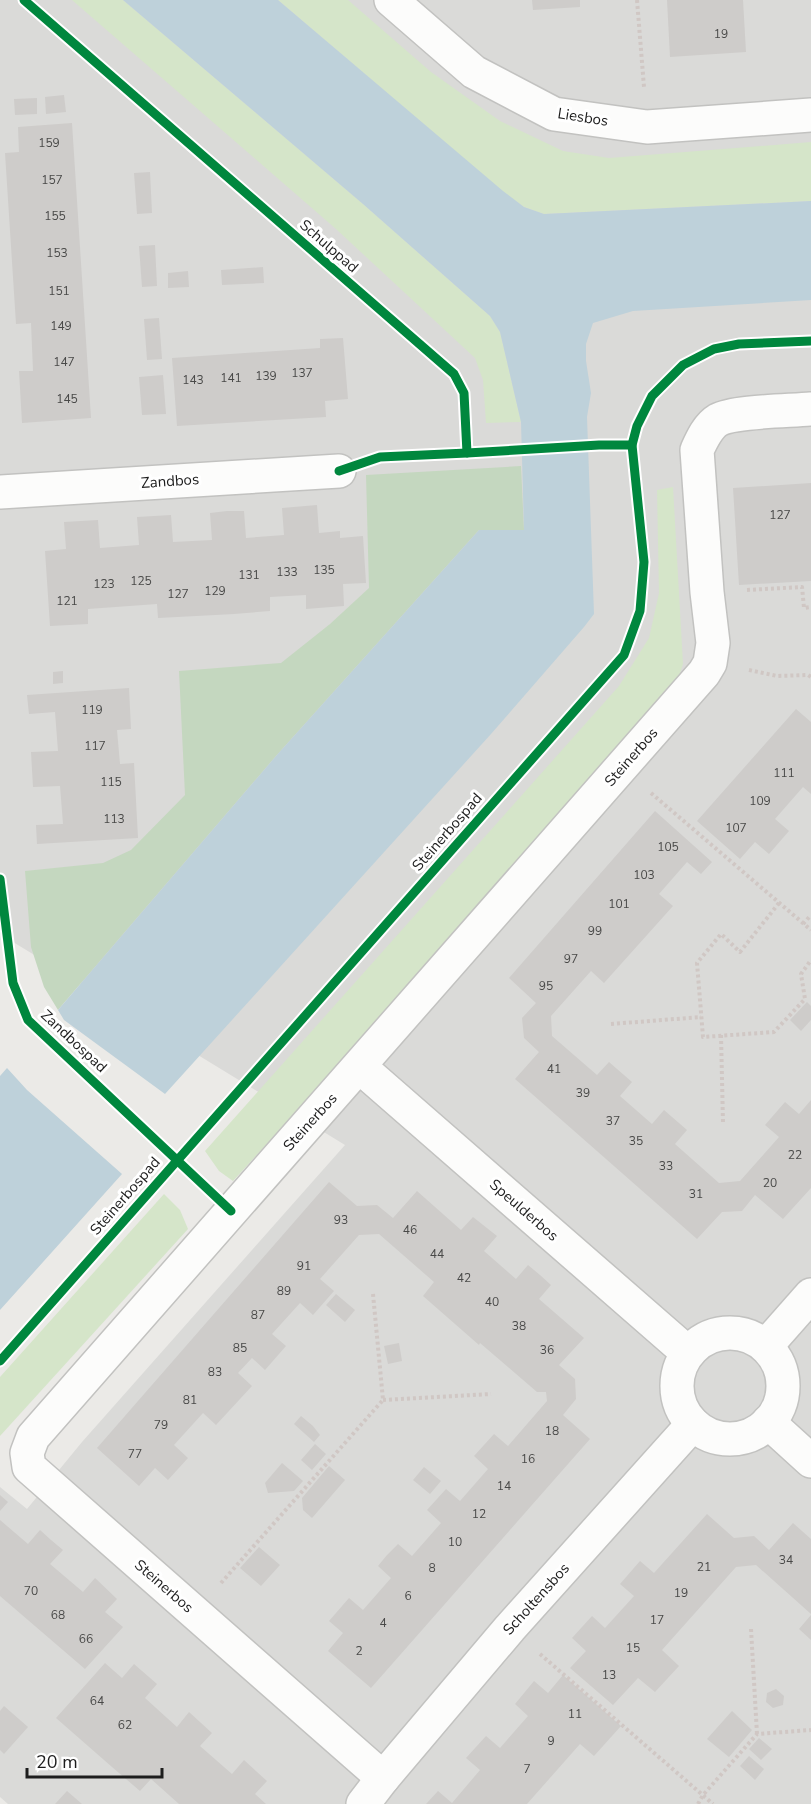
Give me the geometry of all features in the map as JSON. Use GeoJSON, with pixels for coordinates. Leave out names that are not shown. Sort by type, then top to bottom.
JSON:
{"type":"FeatureCollection","features":[{"type":"Feature","properties":{"kind":"street","name":"Liesbos"},"geometry":{"type":"LineString","coordinates":[[391,0],[474,72],[554,114],[646,127],[811,115]]}},
{"type":"Feature","properties":{"kind":"street"},"geometry":{"type":"LineString","coordinates":[[710,663],[713,643],[697,450],[704,434],[718,420],[736,415],[811,409]]}},
{"type":"Feature","properties":{"kind":"street","name":"Zandbos"},"geometry":{"type":"LineString","coordinates":[[0,492],[339,471]]}},
{"type":"Feature","properties":{"kind":"street","name":"Steinerbos"},"geometry":{"type":"LineString","coordinates":[[383,1778],[29,1467],[27,1452],[33,1437],[360,1067],[704,673],[710,663]]}},
{"type":"Feature","properties":{"kind":"street","name":"Speulderbos"},"geometry":{"type":"LineString","coordinates":[[360,1067],[688,1353]]}},
{"type":"Feature","properties":{"kind":"street"},"geometry":{"type":"LineString","coordinates":[[766,1346],[811,1295]]}},
{"type":"Feature","properties":{"kind":"street"},"geometry":{"type":"LineString","coordinates":[[735,1333],[752,1337],[766,1346],[777,1360],[783,1376],[783,1392],[778,1409],[768,1422],[755,1433],[739,1438],[723,1438],[706,1434],[693,1424],[683,1412],[678,1397],[677,1382],[688,1353],[701,1341],[717,1334],[735,1333]]}},
{"type":"Feature","properties":{"kind":"street"},"geometry":{"type":"LineString","coordinates":[[768,1422],[811,1461]]}},
{"type":"Feature","properties":{"kind":"street","name":"Scholtensbos"},"geometry":{"type":"LineString","coordinates":[[383,1778],[510,1628],[693,1424]]}},
{"type":"Feature","properties":{"kind":"street"},"geometry":{"type":"LineString","coordinates":[[363,1804],[383,1778]]}},
{"type":"Feature","properties":{"kind":"path"},"geometry":{"type":"LineString","coordinates":[[638,0],[646,127]]}},
{"type":"Feature","properties":{"kind":"path"},"geometry":{"type":"LineString","coordinates":[[707,592],[802,587],[804,608],[811,607]]}},
{"type":"Feature","properties":{"kind":"path"},"geometry":{"type":"LineString","coordinates":[[710,663],[777,676],[808,675],[811,677]]}},
{"type":"Feature","properties":{"kind":"path"},"geometry":{"type":"LineString","coordinates":[[621,767],[811,930]]}},
{"type":"Feature","properties":{"kind":"path"},"geometry":{"type":"LineString","coordinates":[[779,903],[740,952],[721,934],[697,963],[703,1037],[774,1032],[805,999],[801,974],[811,960]]}},
{"type":"Feature","properties":{"kind":"path"},"geometry":{"type":"LineString","coordinates":[[803,924],[811,915]]}},
{"type":"Feature","properties":{"kind":"path"},"geometry":{"type":"LineString","coordinates":[[611,1024],[701,1017]]}},
{"type":"Feature","properties":{"kind":"path"},"geometry":{"type":"LineString","coordinates":[[721,1035],[723,1123]]}},
{"type":"Feature","properties":{"kind":"path"},"geometry":{"type":"LineString","coordinates":[[373,1294],[383,1400]]}},
{"type":"Feature","properties":{"kind":"path"},"geometry":{"type":"LineString","coordinates":[[194,1613],[383,1400],[492,1394]]}},
{"type":"Feature","properties":{"kind":"path"},"geometry":{"type":"LineString","coordinates":[[510,1628],[713,1804]]}},
{"type":"Feature","properties":{"kind":"path"},"geometry":{"type":"LineString","coordinates":[[698,1804],[703,1795],[757,1734],[751,1629]]}},
{"type":"Feature","properties":{"kind":"path"},"geometry":{"type":"LineString","coordinates":[[757,1734],[811,1731]]}},
{"type":"Feature","properties":{"kind":"shaded area"},"geometry":{"type":"Polygon","coordinates":[[[0,0],[811,0],[811,1804],[8,1804],[0,1797],[0,1487],[27,1509],[82,1442],[345,1145],[0,934],[0,0]]]}},
{"type":"Feature","properties":{"kind":"green space"},"geometry":{"type":"Polygon","coordinates":[[[72,0],[123,0],[363,204],[490,316],[500,332],[521,422],[486,423],[483,380],[475,358],[336,229],[72,0]]]}},
{"type":"Feature","properties":{"kind":"green space"},"geometry":{"type":"Polygon","coordinates":[[[278,0],[348,0],[431,72],[500,121],[563,151],[609,158],[811,142],[811,201],[544,214],[524,207],[503,192],[278,0]]]}},
{"type":"Feature","properties":{"kind":"green space"},"geometry":{"type":"Polygon","coordinates":[[[521,466],[524,530],[479,530],[276,756],[58,1010],[44,987],[31,947],[25,871],[103,863],[131,850],[185,795],[179,671],[281,663],[330,624],[369,588],[366,475],[521,466]]]}},
{"type":"Feature","properties":{"kind":"green space"},"geometry":{"type":"Polygon","coordinates":[[[673,487],[683,664],[677,682],[447,947],[233,1181],[219,1171],[205,1151],[619,686],[649,638],[659,593],[657,490],[673,487]]]}},
{"type":"Feature","properties":{"kind":"green space"},"geometry":{"type":"Polygon","coordinates":[[[164,1194],[180,1210],[188,1229],[0,1436],[0,1377],[164,1194]]]}},
{"type":"Feature","properties":{"kind":"water"},"geometry":{"type":"Polygon","coordinates":[[[123,0],[278,0],[503,191],[524,207],[544,214],[811,201],[811,300],[633,311],[593,323],[586,344],[586,361],[591,393],[587,417],[594,614],[491,734],[165,1094],[64,1020],[58,1010],[276,756],[479,530],[524,530],[521,422],[500,332],[490,316],[363,204],[123,0]]]}},
{"type":"Feature","properties":{"kind":"water"},"geometry":{"type":"Polygon","coordinates":[[[7,1068],[27,1090],[122,1174],[0,1310],[0,1076],[7,1068]]]}},
{"type":"Feature","properties":{"kind":"building"},"geometry":{"type":"Polygon","coordinates":[[[532,0],[580,0],[580,7],[533,10],[532,0]]]}},
{"type":"Feature","properties":{"kind":"building"},"geometry":{"type":"Polygon","coordinates":[[[667,0],[743,0],[746,52],[670,57],[667,0]]]}},
{"type":"Feature","properties":{"kind":"building"},"geometry":{"type":"Polygon","coordinates":[[[64,95],[66,112],[46,114],[45,97],[64,95]]]}},
{"type":"Feature","properties":{"kind":"building"},"geometry":{"type":"Polygon","coordinates":[[[37,98],[37,114],[15,115],[14,99],[37,98]]]}},
{"type":"Feature","properties":{"kind":"building"},"geometry":{"type":"Polygon","coordinates":[[[72,123],[91,418],[22,423],[19,371],[33,371],[31,323],[16,324],[5,153],[19,152],[18,127],[72,123]]]}},
{"type":"Feature","properties":{"kind":"building"},"geometry":{"type":"Polygon","coordinates":[[[150,172],[152,213],[137,214],[134,173],[150,172]]]}},
{"type":"Feature","properties":{"kind":"building"},"geometry":{"type":"Polygon","coordinates":[[[155,245],[157,286],[142,287],[139,246],[155,245]]]}},
{"type":"Feature","properties":{"kind":"building"},"geometry":{"type":"Polygon","coordinates":[[[263,267],[264,283],[222,285],[221,270],[263,267]]]}},
{"type":"Feature","properties":{"kind":"building"},"geometry":{"type":"Polygon","coordinates":[[[188,271],[189,287],[168,288],[168,273],[188,271]]]}},
{"type":"Feature","properties":{"kind":"building"},"geometry":{"type":"Polygon","coordinates":[[[159,318],[162,359],[147,360],[144,319],[159,318]]]}},
{"type":"Feature","properties":{"kind":"building"},"geometry":{"type":"Polygon","coordinates":[[[343,338],[348,399],[325,401],[326,417],[177,426],[172,358],[320,348],[320,339],[343,338]]]}},
{"type":"Feature","properties":{"kind":"building"},"geometry":{"type":"Polygon","coordinates":[[[163,375],[166,414],[142,415],[139,377],[163,375]]]}},
{"type":"Feature","properties":{"kind":"building"},"geometry":{"type":"Polygon","coordinates":[[[811,483],[811,581],[739,585],[733,488],[811,483]]]}},
{"type":"Feature","properties":{"kind":"building"},"geometry":{"type":"Polygon","coordinates":[[[317,505],[319,533],[340,531],[340,538],[363,536],[366,583],[343,584],[344,606],[306,609],[306,595],[270,597],[270,611],[158,618],[157,604],[88,609],[88,624],[50,626],[45,551],[66,549],[64,522],[98,520],[100,548],[139,545],[137,517],[171,515],[173,542],[212,540],[210,513],[244,511],[246,538],[284,535],[282,508],[317,505]]]}},
{"type":"Feature","properties":{"kind":"building"},"geometry":{"type":"Polygon","coordinates":[[[63,671],[63,683],[53,684],[53,672],[63,671]]]}},
{"type":"Feature","properties":{"kind":"building"},"geometry":{"type":"Polygon","coordinates":[[[129,688],[131,729],[117,730],[120,764],[134,763],[138,838],[37,844],[36,825],[63,824],[60,786],[33,787],[31,752],[58,751],[55,712],[29,714],[27,695],[129,688]]]}},
{"type":"Feature","properties":{"kind":"building"},"geometry":{"type":"Polygon","coordinates":[[[796,709],[811,722],[811,794],[803,787],[775,819],[789,831],[769,854],[755,842],[740,859],[697,821],[796,709]]]}},
{"type":"Feature","properties":{"kind":"building"},"geometry":{"type":"Polygon","coordinates":[[[655,811],[712,862],[701,874],[687,862],[659,894],[673,906],[604,983],[591,971],[551,1016],[552,1036],[597,1075],[609,1062],[632,1082],[620,1096],[652,1124],[664,1110],[687,1130],[675,1144],[719,1183],[740,1181],[779,1137],[765,1125],[785,1102],[799,1114],[811,1100],[811,1188],[783,1219],[755,1195],[742,1211],[722,1212],[697,1239],[515,1079],[539,1052],[524,1038],[522,1018],[536,1003],[509,978],[655,811]]]}},
{"type":"Feature","properties":{"kind":"building"},"geometry":{"type":"Polygon","coordinates":[[[807,1002],[811,1006],[811,1020],[801,1031],[790,1020],[807,1002]]]}},
{"type":"Feature","properties":{"kind":"building"},"geometry":{"type":"Polygon","coordinates":[[[329,1182],[357,1206],[377,1205],[393,1218],[417,1191],[461,1230],[473,1217],[497,1236],[484,1251],[516,1279],[528,1265],[540,1275],[551,1285],[539,1299],[584,1338],[559,1365],[575,1379],[576,1399],[563,1415],[590,1439],[371,1688],[328,1651],[343,1633],[329,1621],[349,1598],[363,1610],[391,1578],[378,1566],[387,1555],[398,1544],[412,1556],[441,1523],[427,1510],[446,1489],[460,1501],[488,1469],[474,1456],[494,1434],[508,1446],[547,1401],[546,1392],[537,1392],[423,1296],[434,1282],[379,1234],[359,1235],[320,1279],[334,1291],[313,1315],[300,1303],[272,1334],[286,1346],[265,1370],[252,1358],[238,1373],[252,1386],[216,1425],[203,1413],[174,1445],[188,1458],[168,1480],[155,1468],[139,1486],[97,1448],[329,1182]]]}},
{"type":"Feature","properties":{"kind":"building"},"geometry":{"type":"Polygon","coordinates":[[[336,1294],[355,1310],[345,1322],[326,1305],[336,1294]]]}},
{"type":"Feature","properties":{"kind":"building"},"geometry":{"type":"Polygon","coordinates":[[[399,1343],[402,1361],[388,1364],[384,1346],[399,1343]]]}},
{"type":"Feature","properties":{"kind":"building"},"geometry":{"type":"Polygon","coordinates":[[[301,1416],[320,1435],[314,1442],[294,1424],[301,1416]]]}},
{"type":"Feature","properties":{"kind":"building"},"geometry":{"type":"Polygon","coordinates":[[[315,1444],[326,1454],[312,1470],[301,1460],[315,1444]]]}},
{"type":"Feature","properties":{"kind":"building"},"geometry":{"type":"Polygon","coordinates":[[[282,1463],[303,1481],[294,1491],[268,1493],[265,1483],[282,1463]]]}},
{"type":"Feature","properties":{"kind":"building"},"geometry":{"type":"Polygon","coordinates":[[[329,1466],[345,1480],[312,1518],[303,1510],[302,1498],[329,1466]]]}},
{"type":"Feature","properties":{"kind":"building"},"geometry":{"type":"Polygon","coordinates":[[[424,1467],[441,1481],[430,1494],[413,1480],[424,1467]]]}},
{"type":"Feature","properties":{"kind":"building"},"geometry":{"type":"Polygon","coordinates":[[[0,1495],[8,1502],[0,1511],[0,1495]]]}},
{"type":"Feature","properties":{"kind":"building"},"geometry":{"type":"Polygon","coordinates":[[[707,1514],[734,1538],[754,1536],[769,1550],[793,1523],[811,1539],[811,1614],[756,1565],[736,1567],[662,1650],[679,1666],[655,1692],[638,1678],[613,1705],[570,1668],[586,1651],[572,1638],[592,1616],[605,1628],[634,1596],[620,1584],[640,1561],[654,1573],[707,1514]]]}},
{"type":"Feature","properties":{"kind":"building"},"geometry":{"type":"Polygon","coordinates":[[[0,1520],[28,1544],[40,1530],[63,1550],[50,1564],[83,1592],[95,1578],[117,1599],[105,1612],[123,1627],[85,1669],[0,1596],[0,1520]]]}},
{"type":"Feature","properties":{"kind":"building"},"geometry":{"type":"Polygon","coordinates":[[[259,1547],[280,1565],[261,1586],[240,1568],[259,1547]]]}},
{"type":"Feature","properties":{"kind":"building"},"geometry":{"type":"Polygon","coordinates":[[[811,1615],[811,1640],[799,1629],[811,1615]]]}},
{"type":"Feature","properties":{"kind":"building"},"geometry":{"type":"Polygon","coordinates":[[[105,1663],[122,1678],[134,1664],[157,1684],[145,1698],[177,1727],[189,1712],[212,1733],[200,1746],[232,1774],[244,1760],[267,1781],[255,1794],[266,1804],[179,1804],[151,1779],[140,1791],[56,1718],[105,1663]]]}},
{"type":"Feature","properties":{"kind":"building"},"geometry":{"type":"Polygon","coordinates":[[[563,1675],[621,1726],[594,1756],[580,1744],[527,1804],[426,1804],[438,1791],[452,1803],[480,1770],[466,1758],[486,1736],[500,1748],[528,1716],[515,1704],[534,1681],[548,1693],[563,1675]]]}},
{"type":"Feature","properties":{"kind":"building"},"geometry":{"type":"Polygon","coordinates":[[[776,1689],[784,1696],[783,1705],[773,1708],[766,1702],[767,1693],[776,1689]]]}},
{"type":"Feature","properties":{"kind":"building"},"geometry":{"type":"Polygon","coordinates":[[[4,1706],[28,1727],[4,1754],[0,1750],[0,1711],[4,1706]]]}},
{"type":"Feature","properties":{"kind":"building"},"geometry":{"type":"Polygon","coordinates":[[[732,1711],[752,1730],[729,1757],[707,1739],[732,1711]]]}},
{"type":"Feature","properties":{"kind":"building"},"geometry":{"type":"Polygon","coordinates":[[[759,1738],[772,1749],[761,1760],[749,1749],[759,1738]]]}},
{"type":"Feature","properties":{"kind":"building"},"geometry":{"type":"Polygon","coordinates":[[[749,1756],[764,1769],[755,1780],[740,1766],[749,1756]]]}},
{"type":"Feature","properties":{"kind":"building"},"geometry":{"type":"Polygon","coordinates":[[[67,1791],[82,1804],[55,1804],[67,1791]]]}},
{"type":"Feature","properties":{"kind":"cycle path","name":"Schulppad"},"geometry":{"type":"LineString","coordinates":[[24,0],[454,374],[464,393],[467,453],[632,445]]}},
{"type":"Feature","properties":{"kind":"cycle path","name":"Steinerbospad"},"geometry":{"type":"LineString","coordinates":[[0,1361],[624,655],[640,611],[644,562],[632,445],[637,426],[652,396],[683,365],[714,349],[739,344],[811,341]]}},
{"type":"Feature","properties":{"kind":"cycle path"},"geometry":{"type":"LineString","coordinates":[[339,471],[380,457],[467,453]]}},
{"type":"Feature","properties":{"kind":"cycle path","name":"Zandbospad"},"geometry":{"type":"LineString","coordinates":[[0,879],[13,983],[28,1020],[231,1211]]}}]}
